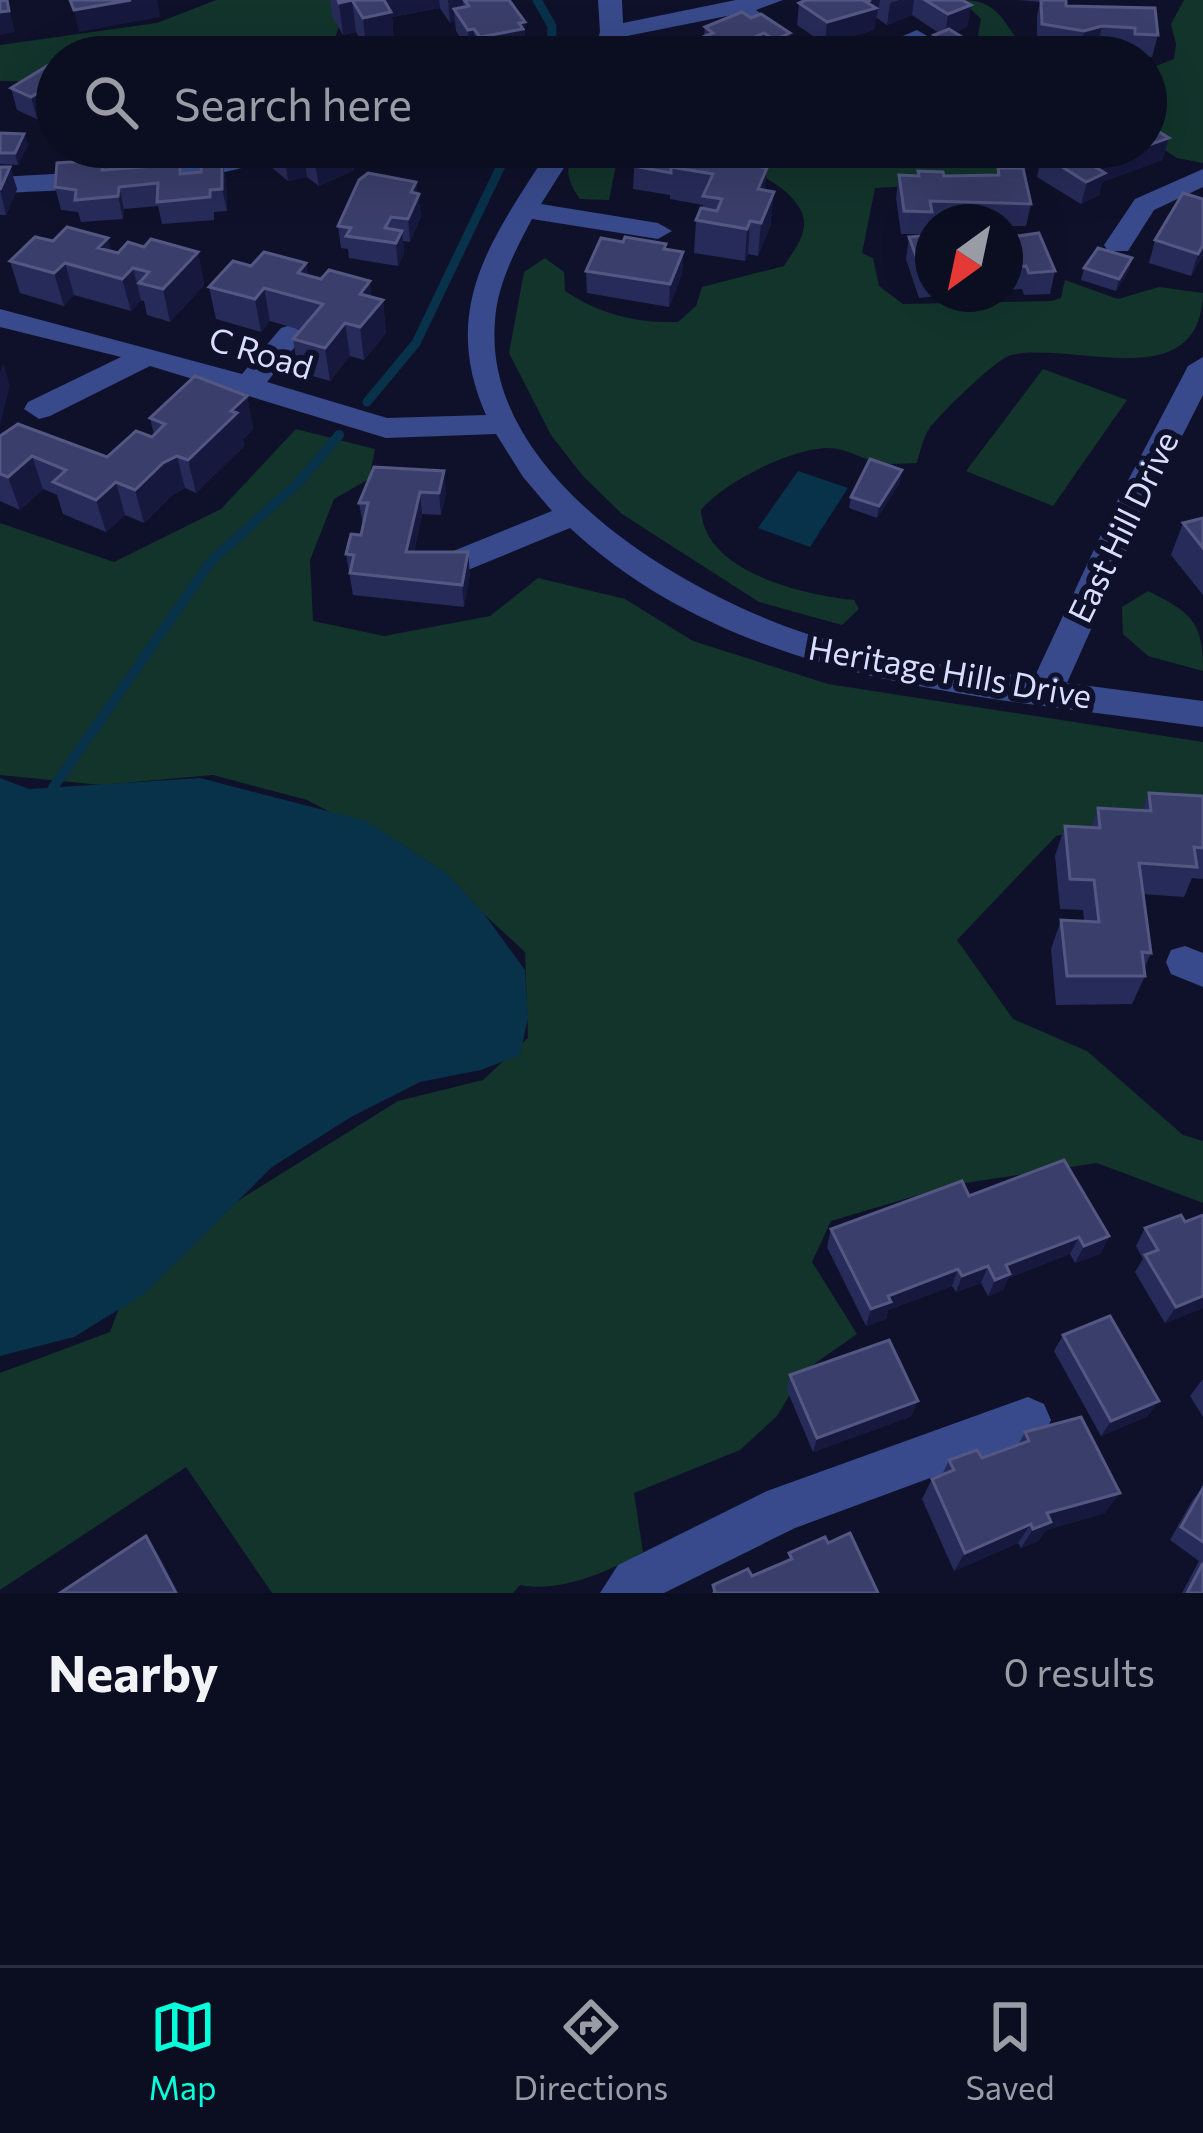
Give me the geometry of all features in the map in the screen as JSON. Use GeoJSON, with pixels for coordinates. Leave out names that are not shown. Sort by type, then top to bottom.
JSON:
{"type":"FeatureCollection","features":[{"type":"Feature","properties":{"kind":"street"},"geometry":{"type":"LineString","coordinates":[[610,0],[611,36]]}},
{"type":"Feature","properties":{"kind":"street"},"geometry":{"type":"LineString","coordinates":[[612,32],[772,0]]}},
{"type":"Feature","properties":{"kind":"street"},"geometry":{"type":"LineString","coordinates":[[740,9],[778,36]]}},
{"type":"Feature","properties":{"kind":"street"},"geometry":{"type":"LineString","coordinates":[[0,185],[198,168]]}},
{"type":"Feature","properties":{"kind":"street","name":"Heritage Hills Drive"},"geometry":{"type":"LineString","coordinates":[[551,168],[525,210],[483,301],[480,333],[482,362],[505,424],[546,486],[574,514],[666,586],[778,640],[843,658],[1203,714]]}},
{"type":"Feature","properties":{"kind":"street"},"geometry":{"type":"LineString","coordinates":[[1118,245],[1144,205],[1203,177]]}},
{"type":"Feature","properties":{"kind":"street"},"geometry":{"type":"LineString","coordinates":[[525,210],[658,231]]}},
{"type":"Feature","properties":{"kind":"street","name":"C Road"},"geometry":{"type":"LineString","coordinates":[[0,318],[147,356],[386,428],[505,424]]}},
{"type":"Feature","properties":{"kind":"street"},"geometry":{"type":"LineString","coordinates":[[248,386],[291,334]]}},
{"type":"Feature","properties":{"kind":"street"},"geometry":{"type":"LineString","coordinates":[[39,409],[147,356]]}},
{"type":"Feature","properties":{"kind":"street","name":"East Hill Drive"},"geometry":{"type":"LineString","coordinates":[[1046,690],[1128,511],[1203,366]]}},
{"type":"Feature","properties":{"kind":"street"},"geometry":{"type":"LineString","coordinates":[[457,562],[574,514]]}},
{"type":"Feature","properties":{"kind":"street"},"geometry":{"type":"LineString","coordinates":[[630,1587],[784,1508],[1028,1420]]}},
{"type":"Feature","properties":{"kind":"green space"},"geometry":{"type":"Polygon","coordinates":[[[216,0],[348,0],[336,36],[64,36],[157,23],[216,0]]]}},
{"type":"Feature","properties":{"kind":"green space"},"geometry":{"type":"Polygon","coordinates":[[[961,0],[989,6],[1015,36],[978,36],[981,19],[961,0]]]}},
{"type":"Feature","properties":{"kind":"green space"},"geometry":{"type":"Polygon","coordinates":[[[1184,0],[1203,0],[1203,163],[1167,152],[1167,62],[1174,59],[1176,44],[1171,24],[1184,0]]]}},
{"type":"Feature","properties":{"kind":"green space"},"geometry":{"type":"Polygon","coordinates":[[[36,40],[36,82],[0,81],[0,45],[36,40]]]}},
{"type":"Feature","properties":{"kind":"green space"},"geometry":{"type":"Polygon","coordinates":[[[570,168],[615,168],[609,200],[580,199],[570,168]]]}},
{"type":"Feature","properties":{"kind":"green space"},"geometry":{"type":"Polygon","coordinates":[[[747,168],[1028,168],[965,183],[875,188],[862,253],[873,258],[879,286],[903,304],[915,304],[915,312],[1023,312],[1023,302],[1061,298],[1065,280],[1118,299],[1159,287],[1203,293],[1197,325],[1181,345],[1158,355],[1038,353],[1004,358],[929,429],[917,463],[879,463],[839,449],[810,450],[741,479],[701,510],[706,531],[737,564],[784,586],[854,600],[859,609],[842,625],[759,602],[622,514],[582,475],[551,435],[509,353],[524,272],[545,258],[564,272],[565,291],[578,299],[619,316],[663,322],[678,322],[696,306],[702,287],[784,266],[804,222],[800,208],[774,183],[747,168]]]}},
{"type":"Feature","properties":{"kind":"green space"},"geometry":{"type":"Polygon","coordinates":[[[1043,369],[1127,400],[1053,506],[966,471],[1043,369]]]}},
{"type":"Feature","properties":{"kind":"green space"},"geometry":{"type":"Polygon","coordinates":[[[296,429],[375,449],[369,479],[334,499],[310,560],[313,621],[384,636],[490,616],[538,578],[625,599],[693,641],[828,684],[1203,742],[1203,826],[1151,818],[1056,836],[957,940],[1013,1019],[1087,1051],[1183,1135],[1203,1141],[1203,1203],[1097,1163],[952,1185],[831,1221],[812,1262],[857,1334],[804,1371],[777,1416],[740,1450],[634,1493],[643,1552],[583,1579],[551,1586],[520,1585],[513,1593],[272,1593],[186,1467],[0,1590],[0,1373],[110,1332],[135,1265],[398,1101],[483,1080],[528,1038],[525,952],[433,867],[307,800],[213,775],[101,785],[0,775],[0,523],[114,562],[221,509],[296,429]]]}},
{"type":"Feature","properties":{"kind":"green space"},"geometry":{"type":"Polygon","coordinates":[[[1148,591],[1192,621],[1201,641],[1203,671],[1148,656],[1123,634],[1122,607],[1148,591]]]}},
{"type":"Feature","properties":{"kind":"water"},"geometry":{"type":"Polygon","coordinates":[[[798,471],[848,488],[810,547],[758,528],[798,471]]]}},
{"type":"Feature","properties":{"kind":"water"},"geometry":{"type":"Polygon","coordinates":[[[0,778],[29,789],[200,778],[366,821],[445,872],[482,911],[525,970],[528,1017],[520,1055],[481,1070],[420,1082],[351,1117],[272,1167],[144,1294],[74,1337],[0,1356],[0,778]]]}},
{"type":"Feature","properties":{"kind":"building"},"geometry":{"type":"Polygon","coordinates":[[[70,0],[131,0],[74,10],[70,0]]]}},
{"type":"Feature","properties":{"kind":"building"},"geometry":{"type":"Polygon","coordinates":[[[352,0],[384,0],[391,12],[363,18],[352,0]]]}},
{"type":"Feature","properties":{"kind":"building"},"geometry":{"type":"Polygon","coordinates":[[[464,0],[509,0],[525,22],[519,23],[523,29],[479,36],[474,29],[468,30],[454,9],[469,6],[464,0]]]}},
{"type":"Feature","properties":{"kind":"building"},"geometry":{"type":"Polygon","coordinates":[[[871,0],[866,2],[876,8],[827,22],[799,3],[871,0]]]}},
{"type":"Feature","properties":{"kind":"building"},"geometry":{"type":"Polygon","coordinates":[[[925,0],[962,0],[971,5],[948,14],[925,0]]]}},
{"type":"Feature","properties":{"kind":"building"},"geometry":{"type":"Polygon","coordinates":[[[1041,0],[1066,0],[1066,6],[1155,8],[1158,35],[1135,34],[1135,28],[1102,26],[1084,31],[1042,24],[1041,0]]]}},
{"type":"Feature","properties":{"kind":"building"},"geometry":{"type":"Polygon","coordinates":[[[742,12],[751,18],[761,14],[790,33],[705,36],[713,33],[705,27],[742,12]]]}},
{"type":"Feature","properties":{"kind":"building"},"geometry":{"type":"Polygon","coordinates":[[[949,29],[960,36],[936,36],[949,29]]]}},
{"type":"Feature","properties":{"kind":"building"},"geometry":{"type":"Polygon","coordinates":[[[36,73],[36,94],[31,97],[11,88],[36,73]]]}},
{"type":"Feature","properties":{"kind":"building"},"geometry":{"type":"Polygon","coordinates":[[[0,133],[24,134],[15,153],[0,153],[0,133]]]}},
{"type":"Feature","properties":{"kind":"building"},"geometry":{"type":"Polygon","coordinates":[[[0,167],[10,167],[0,190],[0,167]]]}},
{"type":"Feature","properties":{"kind":"building"},"geometry":{"type":"Polygon","coordinates":[[[57,168],[180,168],[180,174],[222,168],[222,189],[210,190],[210,197],[157,202],[158,183],[119,187],[118,196],[75,200],[76,190],[55,187],[57,168]]]}},
{"type":"Feature","properties":{"kind":"building"},"geometry":{"type":"Polygon","coordinates":[[[677,168],[767,168],[758,189],[774,192],[761,223],[750,221],[747,229],[696,220],[701,208],[717,211],[722,199],[703,196],[713,174],[677,168]]]}},
{"type":"Feature","properties":{"kind":"building"},"geometry":{"type":"Polygon","coordinates":[[[998,168],[1023,168],[1031,204],[930,201],[915,204],[915,211],[904,211],[899,175],[919,176],[918,171],[943,172],[944,176],[999,175],[998,168]]]}},
{"type":"Feature","properties":{"kind":"building"},"geometry":{"type":"Polygon","coordinates":[[[1064,168],[1097,168],[1105,173],[1086,182],[1064,168]]]}},
{"type":"Feature","properties":{"kind":"building"},"geometry":{"type":"Polygon","coordinates":[[[368,173],[416,182],[411,192],[419,194],[408,219],[391,217],[385,228],[402,231],[396,243],[346,236],[351,228],[338,226],[359,180],[368,173]]]}},
{"type":"Feature","properties":{"kind":"building"},"geometry":{"type":"Polygon","coordinates":[[[1183,193],[1203,199],[1203,245],[1198,254],[1155,240],[1183,193]]]}},
{"type":"Feature","properties":{"kind":"building"},"geometry":{"type":"Polygon","coordinates":[[[67,227],[108,238],[98,248],[118,253],[128,242],[144,247],[151,239],[198,252],[163,289],[139,283],[149,272],[133,268],[122,279],[65,263],[54,273],[10,261],[35,237],[53,241],[67,227]]]}},
{"type":"Feature","properties":{"kind":"building"},"geometry":{"type":"Polygon","coordinates":[[[1039,233],[1055,271],[1029,273],[1023,266],[1023,235],[1039,233]]]}},
{"type":"Feature","properties":{"kind":"building"},"geometry":{"type":"Polygon","coordinates":[[[625,237],[683,252],[670,284],[586,271],[601,238],[623,242],[625,237]]]}},
{"type":"Feature","properties":{"kind":"building"},"geometry":{"type":"Polygon","coordinates":[[[1098,248],[1132,258],[1119,279],[1084,268],[1098,248]]]}},
{"type":"Feature","properties":{"kind":"building"},"geometry":{"type":"Polygon","coordinates":[[[264,252],[306,263],[298,273],[321,279],[329,270],[370,281],[360,294],[383,300],[360,327],[345,323],[325,348],[293,339],[323,304],[264,288],[255,299],[209,287],[233,261],[251,266],[264,252]]]}},
{"type":"Feature","properties":{"kind":"building"},"geometry":{"type":"Polygon","coordinates":[[[195,376],[247,396],[231,411],[237,413],[188,460],[177,456],[163,463],[135,490],[116,482],[96,500],[53,482],[66,470],[32,456],[8,477],[0,474],[0,436],[18,424],[107,457],[136,431],[152,437],[165,424],[150,418],[195,376]]]}},
{"type":"Feature","properties":{"kind":"building"},"geometry":{"type":"Polygon","coordinates":[[[870,459],[902,470],[879,506],[851,497],[870,459]]]}},
{"type":"Feature","properties":{"kind":"building"},"geometry":{"type":"Polygon","coordinates":[[[374,467],[444,471],[439,493],[420,492],[406,552],[468,552],[462,585],[350,573],[354,555],[346,554],[351,534],[361,535],[368,503],[359,503],[374,467]]]}},
{"type":"Feature","properties":{"kind":"building"},"geometry":{"type":"Polygon","coordinates":[[[1203,518],[1203,548],[1183,523],[1203,518]]]}},
{"type":"Feature","properties":{"kind":"building"},"geometry":{"type":"Polygon","coordinates":[[[1149,793],[1203,796],[1203,848],[1194,847],[1197,867],[1139,863],[1151,953],[1142,952],[1145,976],[1067,976],[1061,920],[1099,922],[1094,880],[1070,879],[1065,826],[1100,828],[1098,808],[1151,811],[1149,793]]]}},
{"type":"Feature","properties":{"kind":"building"},"geometry":{"type":"Polygon","coordinates":[[[1064,1160],[1109,1236],[1084,1246],[1079,1237],[1006,1265],[1010,1274],[995,1280],[988,1266],[962,1276],[958,1269],[888,1296],[891,1302],[871,1309],[831,1229],[962,1181],[969,1196],[1064,1160]]]}},
{"type":"Feature","properties":{"kind":"building"},"geometry":{"type":"Polygon","coordinates":[[[1181,1215],[1185,1222],[1203,1215],[1203,1296],[1176,1307],[1145,1255],[1158,1250],[1145,1228],[1181,1215]]]}},
{"type":"Feature","properties":{"kind":"building"},"geometry":{"type":"Polygon","coordinates":[[[1110,1316],[1159,1401],[1111,1421],[1063,1335],[1110,1316]]]}},
{"type":"Feature","properties":{"kind":"building"},"geometry":{"type":"Polygon","coordinates":[[[889,1340],[918,1401],[817,1438],[790,1375],[889,1340]]]}},
{"type":"Feature","properties":{"kind":"building"},"geometry":{"type":"Polygon","coordinates":[[[1081,1417],[1120,1493],[1047,1513],[1051,1522],[1033,1529],[1031,1524],[965,1553],[932,1479],[954,1470],[949,1460],[977,1450],[982,1458],[1029,1441],[1025,1432],[1081,1417]]]}},
{"type":"Feature","properties":{"kind":"building"},"geometry":{"type":"Polygon","coordinates":[[[1203,1488],[1203,1542],[1181,1527],[1203,1488]]]}},
{"type":"Feature","properties":{"kind":"building"},"geometry":{"type":"Polygon","coordinates":[[[850,1533],[878,1593],[713,1593],[713,1585],[748,1569],[752,1576],[792,1559],[789,1553],[825,1537],[828,1543],[850,1533]]]}},
{"type":"Feature","properties":{"kind":"building"},"geometry":{"type":"Polygon","coordinates":[[[146,1536],[176,1593],[60,1593],[146,1536]]]}},
{"type":"Feature","properties":{"kind":"building"},"geometry":{"type":"Polygon","coordinates":[[[1203,1563],[1203,1593],[1187,1593],[1203,1563]]]}},
{"type":"Feature","properties":{"kind":"waterway"},"geometry":{"type":"LineString","coordinates":[[537,0],[552,26],[552,36]]}},
{"type":"Feature","properties":{"kind":"waterway"},"geometry":{"type":"LineString","coordinates":[[367,402],[416,343],[500,168]]}},
{"type":"Feature","properties":{"kind":"waterway"},"geometry":{"type":"LineString","coordinates":[[53,788],[211,561],[299,482],[339,435]]}}]}
